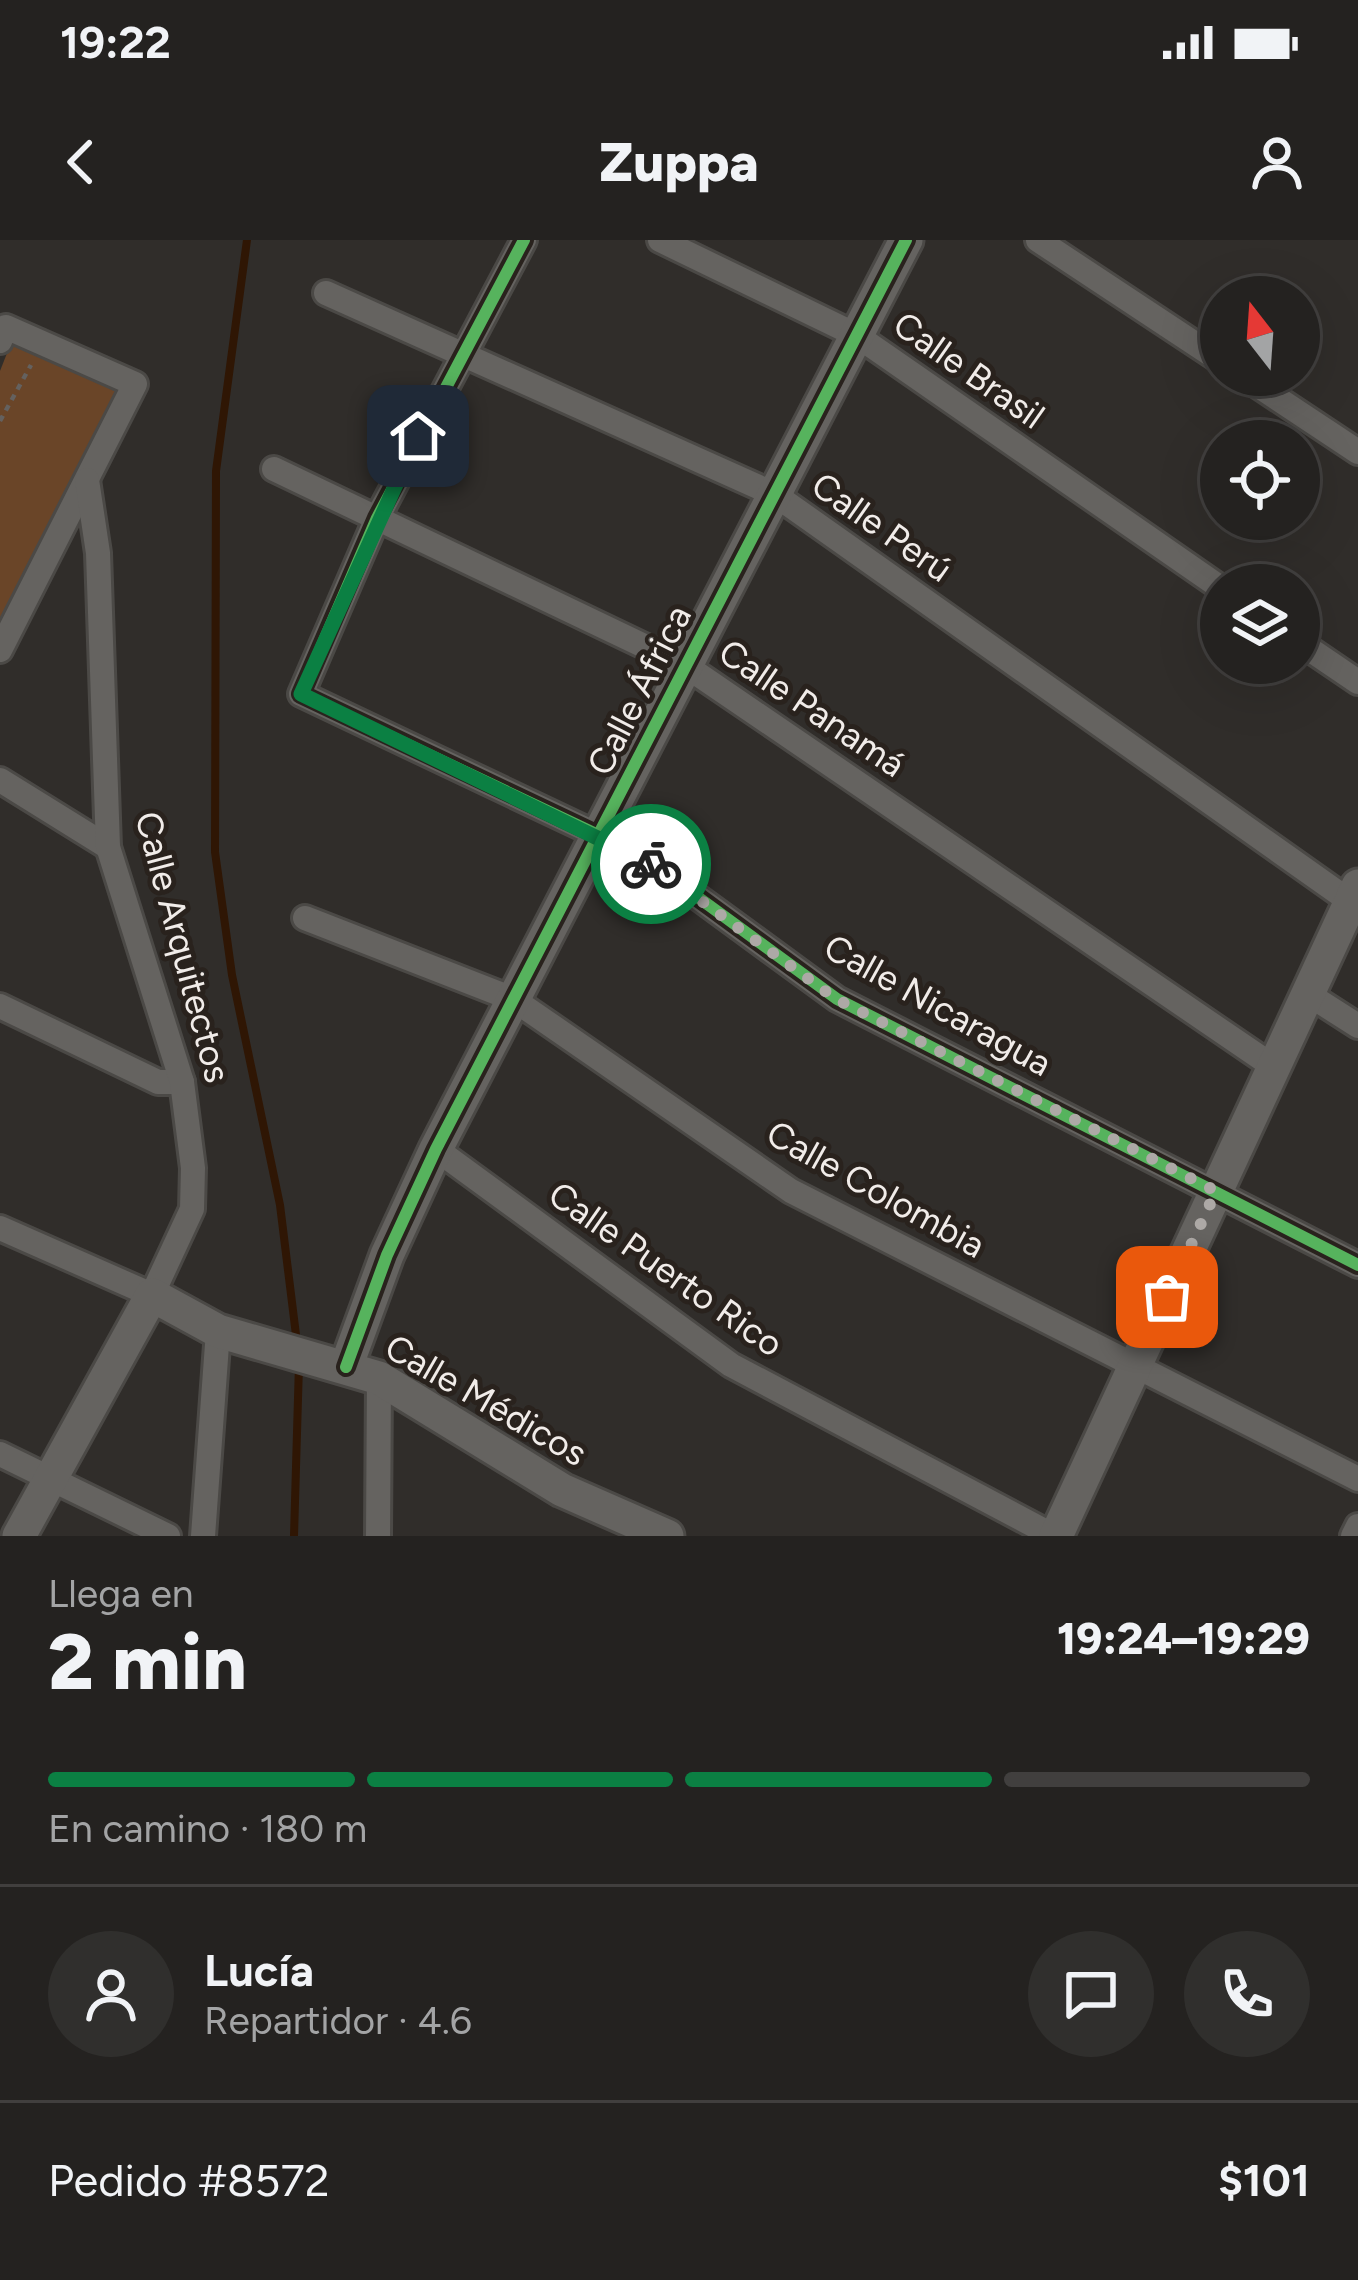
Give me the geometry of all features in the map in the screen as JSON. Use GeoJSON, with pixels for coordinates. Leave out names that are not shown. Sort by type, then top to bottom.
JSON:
{"type":"FeatureCollection","features":[{"type":"Feature","properties":{"kind":"street"},"geometry":{"type":"LineString","coordinates":[[377,518],[459,353],[524,240]]}},
{"type":"Feature","properties":{"kind":"street","name":"Calle Brasil"},"geometry":{"type":"LineString","coordinates":[[660,240],[856,335],[1200,573]]}},
{"type":"Feature","properties":{"kind":"street","name":"Calle África"},"geometry":{"type":"LineString","coordinates":[[315,1361],[386,1256],[436,1149],[906,240]]}},
{"type":"Feature","properties":{"kind":"street"},"geometry":{"type":"LineString","coordinates":[[1038,240],[1200,347]]}},
{"type":"Feature","properties":{"kind":"street","name":"Calle Perú"},"geometry":{"type":"LineString","coordinates":[[326,293],[774,494],[1354,894]]}},
{"type":"Feature","properties":{"kind":"street"},"geometry":{"type":"LineString","coordinates":[[0,341],[7,327],[134,384],[0,650]]}},
{"type":"Feature","properties":{"kind":"street"},"geometry":{"type":"LineString","coordinates":[[1274,396],[1358,452]]}},
{"type":"Feature","properties":{"kind":"street","name":"Calle Panamá"},"geometry":{"type":"LineString","coordinates":[[274,470],[686,666],[1274,1066]]}},
{"type":"Feature","properties":{"kind":"street","name":"Calle Arquitectos"},"geometry":{"type":"LineString","coordinates":[[19,1536],[47,1477],[152,1295],[192,1209],[194,1168],[182,1082],[108,847],[98,553],[88,480]]}},
{"type":"Feature","properties":{"kind":"street","name":"Calle Nicaragua"},"geometry":{"type":"LineString","coordinates":[[377,518],[301,694],[598,835],[658,868],[836,999],[1358,1265]]}},
{"type":"Feature","properties":{"kind":"street"},"geometry":{"type":"LineString","coordinates":[[1320,656],[1358,682]]}},
{"type":"Feature","properties":{"kind":"street"},"geometry":{"type":"LineString","coordinates":[[0,780],[108,847]]}},
{"type":"Feature","properties":{"kind":"street"},"geometry":{"type":"LineString","coordinates":[[1055,1536],[1354,894]]}},
{"type":"Feature","properties":{"kind":"street","name":"Calle Colombia"},"geometry":{"type":"LineString","coordinates":[[305,918],[513,999],[791,1191],[1358,1479]]}},
{"type":"Feature","properties":{"kind":"street"},"geometry":{"type":"LineString","coordinates":[[1308,994],[1358,1026]]}},
{"type":"Feature","properties":{"kind":"street"},"geometry":{"type":"LineString","coordinates":[[0,1006],[158,1082],[182,1082]]}},
{"type":"Feature","properties":{"kind":"street","name":"Calle Puerto Rico"},"geometry":{"type":"LineString","coordinates":[[436,1149],[731,1365],[1055,1536]]}},
{"type":"Feature","properties":{"kind":"street","name":"Calle Médicos"},"geometry":{"type":"LineString","coordinates":[[0,1228],[152,1295],[218,1331],[380,1378],[562,1490],[667,1536]]}},
{"type":"Feature","properties":{"kind":"street"},"geometry":{"type":"LineString","coordinates":[[203,1536],[218,1331]]}},
{"type":"Feature","properties":{"kind":"street"},"geometry":{"type":"LineString","coordinates":[[378,1536],[380,1378]]}},
{"type":"Feature","properties":{"kind":"street"},"geometry":{"type":"LineString","coordinates":[[0,1454],[167,1536]]}},
{"type":"Feature","properties":{"kind":"street"},"geometry":{"type":"LineString","coordinates":[[1353,1536],[1358,1526]]}},
{"type":"Feature","properties":{"kind":"path"},"geometry":{"type":"LineString","coordinates":[[0,421],[28,364],[47,373]]}},
{"type":"Feature","properties":{"kind":"shaded area"},"geometry":{"type":"Polygon","coordinates":[[[11,343],[123,387],[0,635],[0,371],[11,343]]]}},
{"type":"Feature","properties":{"kind":"waterway"},"geometry":{"type":"LineString","coordinates":[[247,240],[216,471],[215,852],[232,975],[280,1205],[297,1343]]}},
{"type":"Feature","properties":{"kind":"waterway"},"geometry":{"type":"LineString","coordinates":[[294,1536],[299,1364]]}},
{"type":"Feature","properties":{"kind":"cycle path"},"geometry":{"type":"LineString","coordinates":[[524,240],[377,518],[301,694],[598,835],[658,868],[837,999],[1358,1265]]}},
{"type":"Feature","properties":{"kind":"cycle path"},"geometry":{"type":"LineString","coordinates":[[346,1367],[387,1255],[436,1149],[906,240]]}},
{"type":"Feature","properties":{"kind":"way so far"},"geometry":{"type":"LineString","coordinates":[[651,864],[836,999],[1216,1191],[1167,1297]]}},
{"type":"Feature","properties":{"kind":"route"},"geometry":{"type":"LineString","coordinates":[[418,436],[301,694],[651,864]]}}]}
